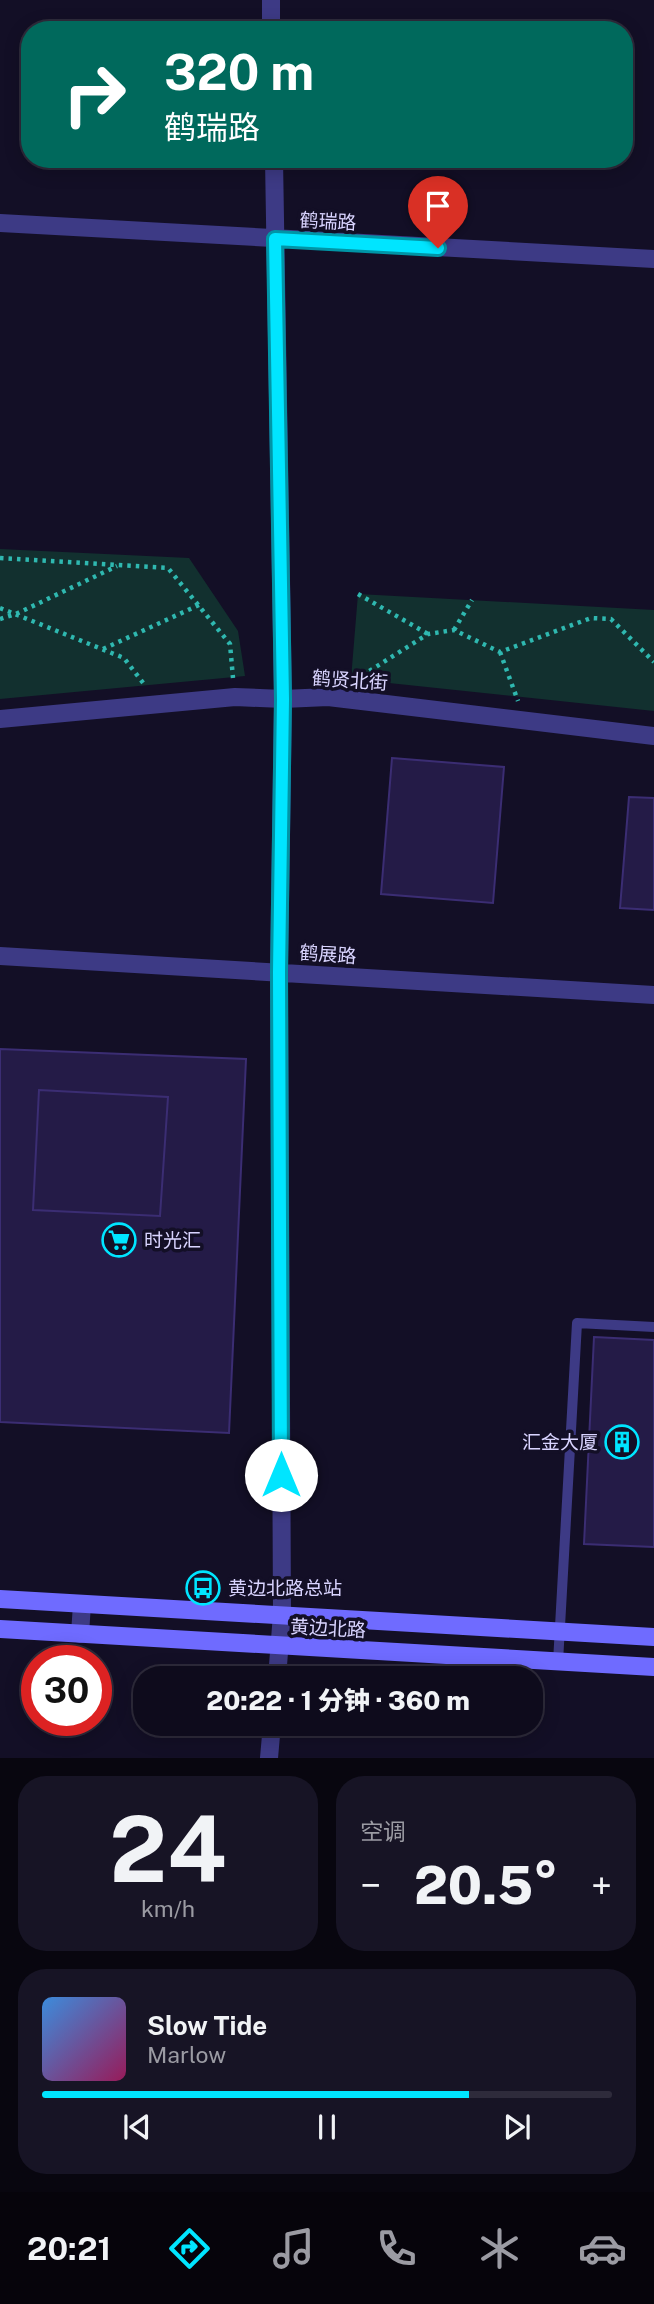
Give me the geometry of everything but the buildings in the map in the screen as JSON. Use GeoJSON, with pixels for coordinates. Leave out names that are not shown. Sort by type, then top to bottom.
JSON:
{"type":"FeatureCollection","features":[{"type":"Feature","properties":{"kind":"street"},"geometry":{"type":"LineString","coordinates":[[271,0],[271,21]]}},
{"type":"Feature","properties":{"kind":"street"},"geometry":{"type":"LineString","coordinates":[[274,168],[283,699],[279,972],[282,1614],[278,1666]]}},
{"type":"Feature","properties":{"kind":"street","name":"鹤瑞路"},"geometry":{"type":"LineString","coordinates":[[0,223],[654,260]]}},
{"type":"Feature","properties":{"kind":"street","name":"鹤贤北街"},"geometry":{"type":"LineString","coordinates":[[0,719],[235,696],[283,699],[327,697],[524,718],[654,736]]}},
{"type":"Feature","properties":{"kind":"street","name":"鹤展路"},"geometry":{"type":"LineString","coordinates":[[0,956],[654,995]]}},
{"type":"Feature","properties":{"kind":"street","name":"黄边北路"},"geometry":{"type":"LineString","coordinates":[[0,1599],[654,1637]]}},
{"type":"Feature","properties":{"kind":"street"},"geometry":{"type":"LineString","coordinates":[[80,1633],[82,1604]]}},
{"type":"Feature","properties":{"kind":"street","name":"黄边北路"},"geometry":{"type":"LineString","coordinates":[[0,1629],[654,1667]]}},
{"type":"Feature","properties":{"kind":"street"},"geometry":{"type":"LineString","coordinates":[[269,1758],[271,1736]]}},
{"type":"Feature","properties":{"kind":"lane"},"geometry":{"type":"LineString","coordinates":[[558,1662],[577,1323],[654,1327]]}},
{"type":"Feature","properties":{"kind":"path"},"geometry":{"type":"LineString","coordinates":[[0,558],[168,568],[230,645],[235,696]]}},
{"type":"Feature","properties":{"kind":"path"},"geometry":{"type":"LineString","coordinates":[[0,619],[16,614],[118,565]]}},
{"type":"Feature","properties":{"kind":"path"},"geometry":{"type":"LineString","coordinates":[[358,594],[428,634]]}},
{"type":"Feature","properties":{"kind":"path"},"geometry":{"type":"LineString","coordinates":[[454,630],[472,600]]}},
{"type":"Feature","properties":{"kind":"path"},"geometry":{"type":"LineString","coordinates":[[103,650],[198,605]]}},
{"type":"Feature","properties":{"kind":"path"},"geometry":{"type":"LineString","coordinates":[[0,608],[124,658],[159,704]]}},
{"type":"Feature","properties":{"kind":"path"},"geometry":{"type":"LineString","coordinates":[[500,652],[591,618],[611,619],[654,662]]}},
{"type":"Feature","properties":{"kind":"path"},"geometry":{"type":"LineString","coordinates":[[327,697],[428,634],[454,630],[500,652],[524,718]]}},
{"type":"Feature","properties":{"kind":"green space"},"geometry":{"type":"Polygon","coordinates":[[[0,549],[189,558],[238,631],[245,676],[0,699],[0,549]]]}},
{"type":"Feature","properties":{"kind":"green space"},"geometry":{"type":"Polygon","coordinates":[[[358,594],[654,610],[654,711],[351,679],[358,594]]]}},
{"type":"Feature","properties":{"kind":"place","name":"时光汇"},"geometry":{"type":"Point","coordinates":[119,1240]}},
{"type":"Feature","properties":{"kind":"place","name":"汇金大厦"},"geometry":{"type":"Point","coordinates":[622,1442]}},
{"type":"Feature","properties":{"kind":"place","name":"黄边北路总站"},"geometry":{"type":"Point","coordinates":[203,1588]}},
{"type":"Feature","properties":{"kind":"route"},"geometry":{"type":"LineString","coordinates":[[281,1475],[279,972],[283,699],[275,239],[438,248]]}}]}
